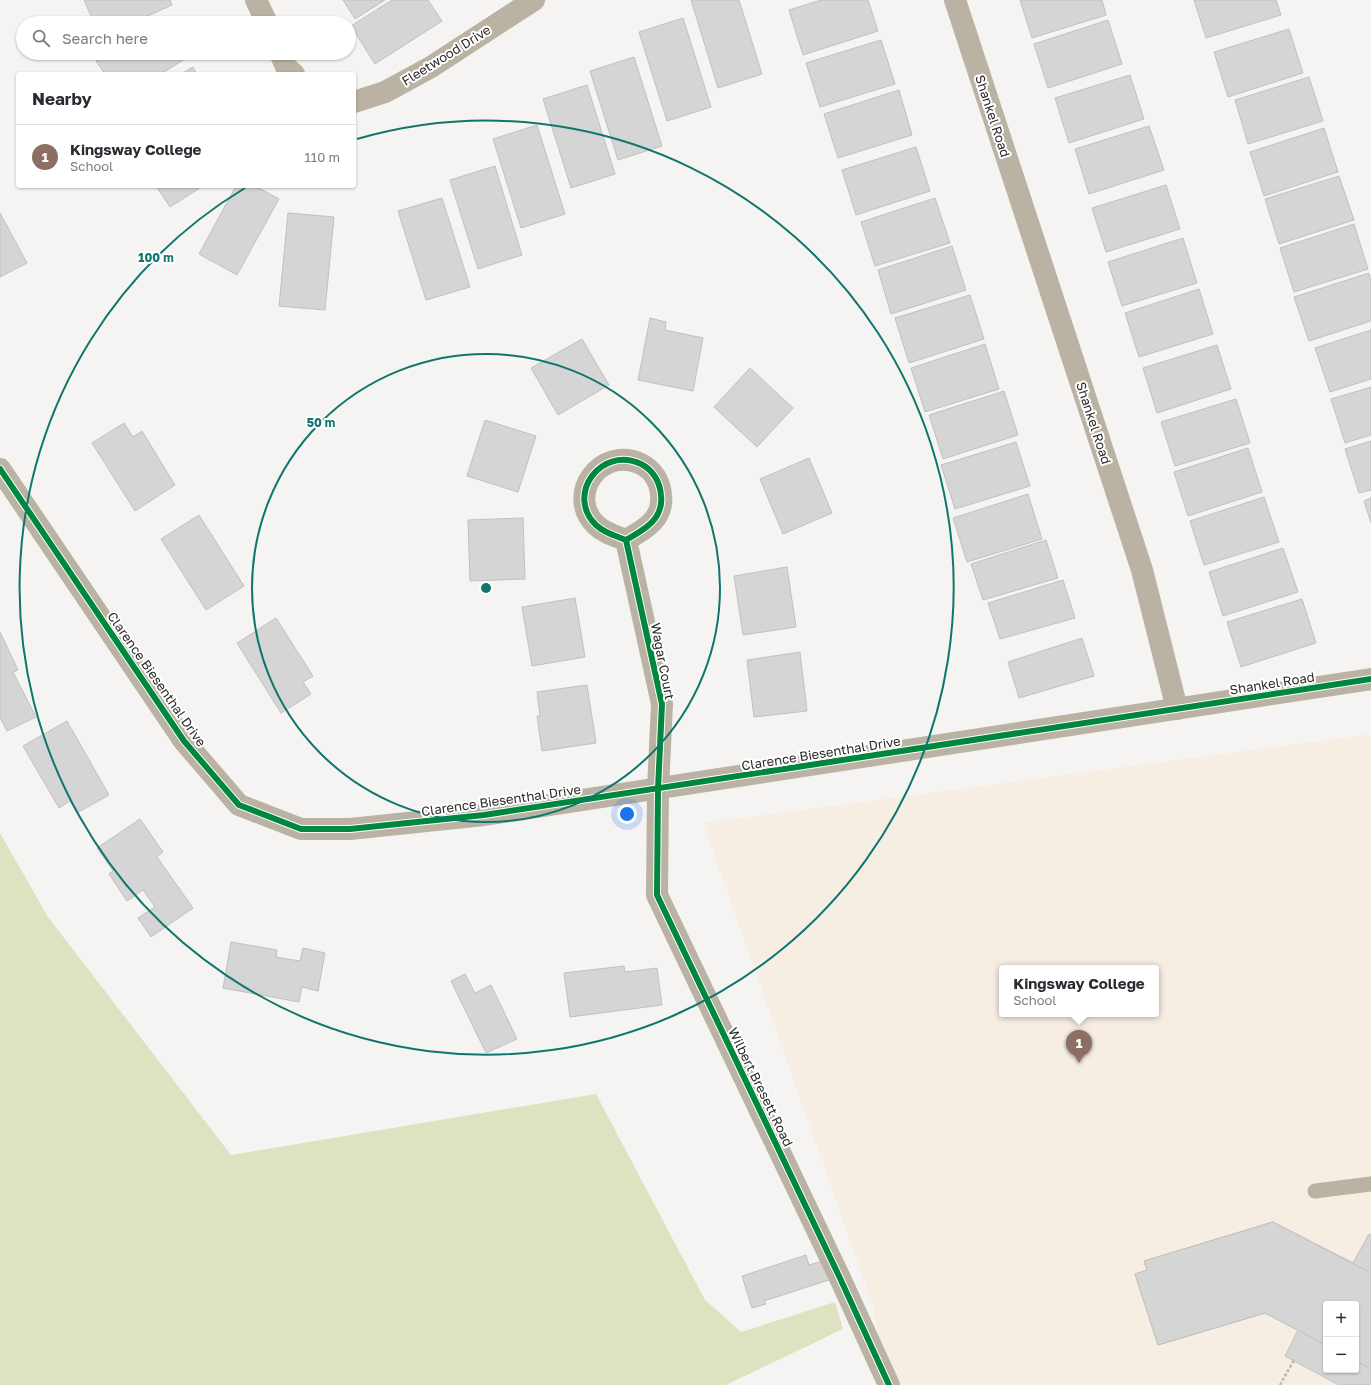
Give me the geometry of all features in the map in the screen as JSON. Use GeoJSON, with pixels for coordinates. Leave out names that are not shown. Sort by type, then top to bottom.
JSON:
{"type":"FeatureCollection","features":[{"type":"Feature","properties":{"kind":"street"},"geometry":{"type":"LineString","coordinates":[[256,0],[264,16]]}},
{"type":"Feature","properties":{"kind":"street","name":"Fleetwood Drive"},"geometry":{"type":"LineString","coordinates":[[356,101],[385,92],[431,66],[534,0]]}},
{"type":"Feature","properties":{"kind":"street","name":"Shankel Road"},"geometry":{"type":"LineString","coordinates":[[955,0],[1142,570],[1177,709],[1371,679]]}},
{"type":"Feature","properties":{"kind":"street"},"geometry":{"type":"LineString","coordinates":[[283,60],[286,66],[292,72]]}},
{"type":"Feature","properties":{"kind":"street","name":"Clarence Biesenthal Drive"},"geometry":{"type":"LineString","coordinates":[[0,469],[184,741],[239,805],[301,829],[350,829],[484,815],[1177,709]]}},
{"type":"Feature","properties":{"kind":"street","name":"Wagar Court"},"geometry":{"type":"LineString","coordinates":[[626,540],[662,704],[658,789]]}},
{"type":"Feature","properties":{"kind":"street","name":"Wilbert Bresett Road"},"geometry":{"type":"LineString","coordinates":[[658,789],[657,896],[836,1268],[889,1385]]}},
{"type":"Feature","properties":{"kind":"lane"},"geometry":{"type":"LineString","coordinates":[[1315,1191],[1371,1184]]}},
{"type":"Feature","properties":{"kind":"path"},"geometry":{"type":"LineString","coordinates":[[1280,1385],[1294,1360]]}},
{"type":"Feature","properties":{"kind":"shaded area"},"geometry":{"type":"Polygon","coordinates":[[[1371,734],[1371,1385],[887,1385],[872,1303],[703,823],[1371,734]]]}},
{"type":"Feature","properties":{"kind":"green space"},"geometry":{"type":"Polygon","coordinates":[[[0,833],[48,917],[231,1155],[596,1094],[705,1300],[741,1332],[835,1302],[843,1329],[726,1385],[0,1385],[0,833]]]}},
{"type":"Feature","properties":{"kind":"building"},"geometry":{"type":"Polygon","coordinates":[[[84,0],[170,0],[172,5],[148,16],[91,16],[84,0]]]}},
{"type":"Feature","properties":{"kind":"building"},"geometry":{"type":"Polygon","coordinates":[[[343,0],[385,0],[356,18],[356,16],[353,16],[343,0]]]}},
{"type":"Feature","properties":{"kind":"building"},"geometry":{"type":"Polygon","coordinates":[[[392,0],[428,0],[442,21],[375,64],[356,34],[356,23],[392,0]]]}},
{"type":"Feature","properties":{"kind":"building"},"geometry":{"type":"Polygon","coordinates":[[[691,0],[739,0],[762,74],[718,88],[691,0]]]}},
{"type":"Feature","properties":{"kind":"building"},"geometry":{"type":"Polygon","coordinates":[[[821,0],[868,0],[878,31],[803,55],[789,10],[821,0]]]}},
{"type":"Feature","properties":{"kind":"building"},"geometry":{"type":"Polygon","coordinates":[[[1020,0],[1102,0],[1106,15],[1032,38],[1020,0]]]}},
{"type":"Feature","properties":{"kind":"building"},"geometry":{"type":"Polygon","coordinates":[[[1194,0],[1276,0],[1281,15],[1206,38],[1194,0]]]}},
{"type":"Feature","properties":{"kind":"building"},"geometry":{"type":"Polygon","coordinates":[[[683,18],[711,107],[667,121],[639,32],[683,18]]]}},
{"type":"Feature","properties":{"kind":"building"},"geometry":{"type":"Polygon","coordinates":[[[1108,20],[1122,64],[1048,88],[1034,44],[1108,20]]]}},
{"type":"Feature","properties":{"kind":"building"},"geometry":{"type":"Polygon","coordinates":[[[1289,29],[1303,73],[1228,97],[1214,52],[1289,29]]]}},
{"type":"Feature","properties":{"kind":"building"},"geometry":{"type":"Polygon","coordinates":[[[881,40],[895,84],[820,107],[806,63],[881,40]]]}},
{"type":"Feature","properties":{"kind":"building"},"geometry":{"type":"Polygon","coordinates":[[[634,57],[662,146],[618,160],[590,71],[634,57]]]}},
{"type":"Feature","properties":{"kind":"building"},"geometry":{"type":"Polygon","coordinates":[[[183,60],[164,72],[104,72],[96,61],[183,60]]]}},
{"type":"Feature","properties":{"kind":"building"},"geometry":{"type":"Polygon","coordinates":[[[193,67],[196,72],[184,72],[193,67]]]}},
{"type":"Feature","properties":{"kind":"building"},"geometry":{"type":"Polygon","coordinates":[[[1130,75],[1144,119],[1069,143],[1055,98],[1130,75]]]}},
{"type":"Feature","properties":{"kind":"building"},"geometry":{"type":"Polygon","coordinates":[[[1309,77],[1323,121],[1248,144],[1235,100],[1309,77]]]}},
{"type":"Feature","properties":{"kind":"building"},"geometry":{"type":"Polygon","coordinates":[[[587,85],[615,174],[571,188],[543,99],[587,85]]]}},
{"type":"Feature","properties":{"kind":"building"},"geometry":{"type":"Polygon","coordinates":[[[899,90],[912,135],[838,158],[824,114],[899,90]]]}},
{"type":"Feature","properties":{"kind":"building"},"geometry":{"type":"Polygon","coordinates":[[[537,125],[565,214],[521,228],[493,139],[537,125]]]}},
{"type":"Feature","properties":{"kind":"building"},"geometry":{"type":"Polygon","coordinates":[[[1149,126],[1164,170],[1089,194],[1075,149],[1149,126]]]}},
{"type":"Feature","properties":{"kind":"building"},"geometry":{"type":"Polygon","coordinates":[[[1324,128],[1338,172],[1264,196],[1250,152],[1324,128]]]}},
{"type":"Feature","properties":{"kind":"building"},"geometry":{"type":"Polygon","coordinates":[[[916,147],[930,191],[856,215],[842,170],[916,147]]]}},
{"type":"Feature","properties":{"kind":"building"},"geometry":{"type":"Polygon","coordinates":[[[495,166],[522,255],[478,269],[450,180],[495,166]]]}},
{"type":"Feature","properties":{"kind":"building"},"geometry":{"type":"Polygon","coordinates":[[[1339,176],[1354,220],[1279,244],[1265,199],[1339,176]]]}},
{"type":"Feature","properties":{"kind":"building"},"geometry":{"type":"Polygon","coordinates":[[[1166,185],[1180,229],[1106,252],[1092,208],[1166,185]]]}},
{"type":"Feature","properties":{"kind":"building"},"geometry":{"type":"Polygon","coordinates":[[[157,188],[200,188],[170,207],[157,188]]]}},
{"type":"Feature","properties":{"kind":"building"},"geometry":{"type":"Polygon","coordinates":[[[235,188],[259,188],[279,199],[237,275],[199,254],[235,188]]]}},
{"type":"Feature","properties":{"kind":"building"},"geometry":{"type":"Polygon","coordinates":[[[442,198],[470,287],[426,300],[398,211],[442,198]]]}},
{"type":"Feature","properties":{"kind":"building"},"geometry":{"type":"Polygon","coordinates":[[[935,198],[950,243],[875,266],[861,222],[935,198]]]}},
{"type":"Feature","properties":{"kind":"building"},"geometry":{"type":"Polygon","coordinates":[[[0,213],[27,263],[0,277],[0,213]]]}},
{"type":"Feature","properties":{"kind":"building"},"geometry":{"type":"Polygon","coordinates":[[[288,213],[334,217],[325,310],[279,306],[288,213]]]}},
{"type":"Feature","properties":{"kind":"building"},"geometry":{"type":"Polygon","coordinates":[[[1354,224],[1368,269],[1294,292],[1280,248],[1354,224]]]}},
{"type":"Feature","properties":{"kind":"building"},"geometry":{"type":"Polygon","coordinates":[[[1183,238],[1197,283],[1122,306],[1108,262],[1183,238]]]}},
{"type":"Feature","properties":{"kind":"building"},"geometry":{"type":"Polygon","coordinates":[[[952,246],[966,290],[891,314],[878,270],[952,246]]]}},
{"type":"Feature","properties":{"kind":"building"},"geometry":{"type":"Polygon","coordinates":[[[1369,273],[1371,281],[1371,321],[1309,341],[1294,297],[1369,273]]]}},
{"type":"Feature","properties":{"kind":"building"},"geometry":{"type":"Polygon","coordinates":[[[1199,289],[1213,334],[1139,357],[1125,313],[1199,289]]]}},
{"type":"Feature","properties":{"kind":"building"},"geometry":{"type":"Polygon","coordinates":[[[970,295],[984,339],[909,363],[895,318],[970,295]]]}},
{"type":"Feature","properties":{"kind":"building"},"geometry":{"type":"Polygon","coordinates":[[[650,318],[666,322],[665,330],[703,338],[693,391],[638,380],[650,318]]]}},
{"type":"Feature","properties":{"kind":"building"},"geometry":{"type":"Polygon","coordinates":[[[1371,330],[1371,379],[1330,392],[1315,348],[1371,330]]]}},
{"type":"Feature","properties":{"kind":"building"},"geometry":{"type":"Polygon","coordinates":[[[582,339],[609,385],[558,415],[531,368],[582,339]]]}},
{"type":"Feature","properties":{"kind":"building"},"geometry":{"type":"Polygon","coordinates":[[[985,344],[999,389],[925,412],[911,368],[985,344]]]}},
{"type":"Feature","properties":{"kind":"building"},"geometry":{"type":"Polygon","coordinates":[[[1217,345],[1231,389],[1157,413],[1143,368],[1217,345]]]}},
{"type":"Feature","properties":{"kind":"building"},"geometry":{"type":"Polygon","coordinates":[[[750,368],[793,408],[757,447],[714,407],[750,368]]]}},
{"type":"Feature","properties":{"kind":"building"},"geometry":{"type":"Polygon","coordinates":[[[1371,387],[1371,435],[1345,443],[1331,399],[1371,387]]]}},
{"type":"Feature","properties":{"kind":"building"},"geometry":{"type":"Polygon","coordinates":[[[1004,391],[1018,435],[943,459],[929,415],[1004,391]]]}},
{"type":"Feature","properties":{"kind":"building"},"geometry":{"type":"Polygon","coordinates":[[[1236,399],[1250,443],[1175,466],[1161,422],[1236,399]]]}},
{"type":"Feature","properties":{"kind":"building"},"geometry":{"type":"Polygon","coordinates":[[[485,420],[536,436],[518,492],[467,476],[485,420]]]}},
{"type":"Feature","properties":{"kind":"building"},"geometry":{"type":"Polygon","coordinates":[[[124,423],[133,437],[142,431],[175,485],[135,511],[92,443],[124,423]]]}},
{"type":"Feature","properties":{"kind":"building"},"geometry":{"type":"Polygon","coordinates":[[[1371,441],[1371,490],[1359,493],[1345,449],[1371,441]]]}},
{"type":"Feature","properties":{"kind":"building"},"geometry":{"type":"Polygon","coordinates":[[[1016,442],[1030,486],[955,509],[941,465],[1016,442]]]}},
{"type":"Feature","properties":{"kind":"building"},"geometry":{"type":"Polygon","coordinates":[[[1248,448],[1262,492],[1188,516],[1174,472],[1248,448]]]}},
{"type":"Feature","properties":{"kind":"building"},"geometry":{"type":"Polygon","coordinates":[[[809,458],[832,513],[783,534],[760,479],[809,458]]]}},
{"type":"Feature","properties":{"kind":"building"},"geometry":{"type":"Polygon","coordinates":[[[1028,494],[1042,539],[967,562],[953,518],[1028,494]]]}},
{"type":"Feature","properties":{"kind":"building"},"geometry":{"type":"Polygon","coordinates":[[[1264,497],[1279,542],[1204,565],[1190,521],[1264,497]]]}},
{"type":"Feature","properties":{"kind":"building"},"geometry":{"type":"Polygon","coordinates":[[[1371,498],[1371,523],[1364,501],[1371,498]]]}},
{"type":"Feature","properties":{"kind":"building"},"geometry":{"type":"Polygon","coordinates":[[[199,515],[244,586],[206,610],[161,539],[199,515]]]}},
{"type":"Feature","properties":{"kind":"building"},"geometry":{"type":"Polygon","coordinates":[[[523,518],[525,579],[470,581],[468,520],[523,518]]]}},
{"type":"Feature","properties":{"kind":"building"},"geometry":{"type":"Polygon","coordinates":[[[1046,540],[1058,578],[983,600],[971,564],[1046,540]]]}},
{"type":"Feature","properties":{"kind":"building"},"geometry":{"type":"Polygon","coordinates":[[[1283,548],[1298,592],[1223,616],[1209,572],[1283,548]]]}},
{"type":"Feature","properties":{"kind":"building"},"geometry":{"type":"Polygon","coordinates":[[[787,567],[796,627],[743,635],[734,576],[787,567]]]}},
{"type":"Feature","properties":{"kind":"building"},"geometry":{"type":"Polygon","coordinates":[[[1063,580],[1075,618],[1000,639],[988,603],[1063,580]]]}},
{"type":"Feature","properties":{"kind":"building"},"geometry":{"type":"Polygon","coordinates":[[[575,598],[585,657],[532,666],[522,607],[575,598]]]}},
{"type":"Feature","properties":{"kind":"building"},"geometry":{"type":"Polygon","coordinates":[[[1302,599],[1316,643],[1241,667],[1227,622],[1302,599]]]}},
{"type":"Feature","properties":{"kind":"building"},"geometry":{"type":"Polygon","coordinates":[[[276,618],[313,676],[303,682],[311,694],[281,713],[237,643],[276,618]]]}},
{"type":"Feature","properties":{"kind":"building"},"geometry":{"type":"Polygon","coordinates":[[[0,632],[18,670],[13,672],[36,717],[7,731],[0,718],[0,632]]]}},
{"type":"Feature","properties":{"kind":"building"},"geometry":{"type":"Polygon","coordinates":[[[1082,638],[1094,676],[1019,698],[1008,662],[1082,638]]]}},
{"type":"Feature","properties":{"kind":"building"},"geometry":{"type":"Polygon","coordinates":[[[800,652],[807,711],[754,717],[747,660],[800,652]]]}},
{"type":"Feature","properties":{"kind":"building"},"geometry":{"type":"Polygon","coordinates":[[[587,685],[596,743],[542,751],[537,716],[540,716],[537,692],[587,685]]]}},
{"type":"Feature","properties":{"kind":"building"},"geometry":{"type":"Polygon","coordinates":[[[67,721],[109,795],[77,813],[70,801],[59,808],[23,746],[67,721]]]}},
{"type":"Feature","properties":{"kind":"building"},"geometry":{"type":"Polygon","coordinates":[[[140,819],[163,852],[157,857],[193,908],[151,937],[138,918],[155,907],[143,890],[127,901],[109,874],[113,871],[97,848],[140,819]]]}},
{"type":"Feature","properties":{"kind":"building"},"geometry":{"type":"Polygon","coordinates":[[[231,942],[277,950],[276,957],[300,961],[303,948],[325,953],[318,991],[302,987],[299,1002],[223,988],[231,942]]]}},
{"type":"Feature","properties":{"kind":"building"},"geometry":{"type":"Polygon","coordinates":[[[624,966],[625,972],[657,968],[662,1005],[570,1017],[564,973],[624,966]]]}},
{"type":"Feature","properties":{"kind":"building"},"geometry":{"type":"Polygon","coordinates":[[[465,974],[475,993],[491,985],[517,1039],[486,1053],[451,981],[465,974]]]}},
{"type":"Feature","properties":{"kind":"building"},"geometry":{"type":"Polygon","coordinates":[[[1273,1222],[1353,1263],[1369,1234],[1371,1235],[1371,1385],[1339,1385],[1285,1356],[1298,1330],[1265,1313],[1158,1345],[1135,1274],[1147,1270],[1144,1261],[1273,1222]]]}},
{"type":"Feature","properties":{"kind":"building"},"geometry":{"type":"Polygon","coordinates":[[[1273,1222],[1371,1273],[1371,1369],[1359,1363],[1359,1301],[1323,1301],[1323,1343],[1265,1313],[1158,1345],[1135,1274],[1147,1270],[1144,1261],[1273,1222]]]}},
{"type":"Feature","properties":{"kind":"building"},"geometry":{"type":"Polygon","coordinates":[[[806,1255],[809,1265],[826,1260],[832,1279],[764,1301],[766,1304],[752,1308],[742,1276],[806,1255]]]}},
{"type":"Feature","properties":{"kind":"cycle path"},"geometry":{"type":"LineString","coordinates":[[626,540],[646,528],[656,517],[661,503],[661,495],[655,477],[641,464],[626,460],[613,461],[601,467],[592,476],[586,488],[584,500],[587,513],[599,528],[626,540],[662,704],[658,789],[657,895],[839,1276],[889,1385]]}},
{"type":"Feature","properties":{"kind":"cycle path"},"geometry":{"type":"LineString","coordinates":[[0,469],[184,741],[239,805],[301,829],[350,829],[484,815],[1371,679]]}},
{"type":"Feature","properties":{"kind":"place","name":"Kingsway College"},"geometry":{"type":"Point","coordinates":[1079,1063]}}]}
